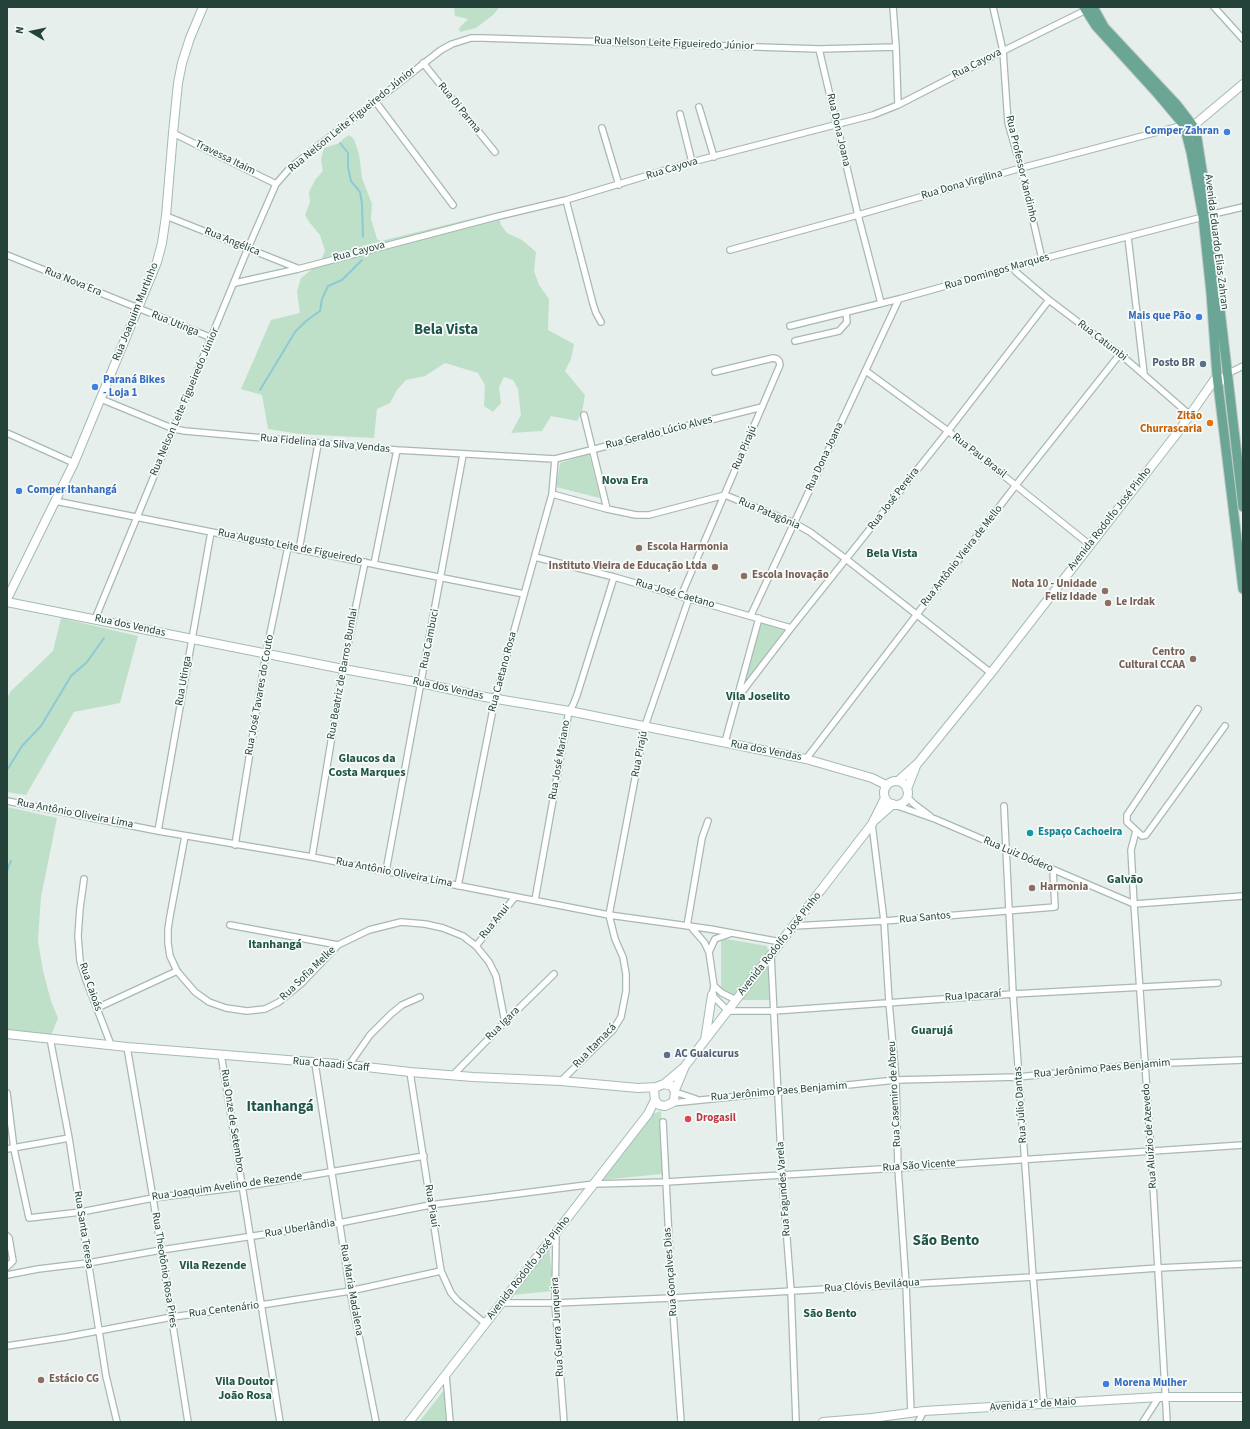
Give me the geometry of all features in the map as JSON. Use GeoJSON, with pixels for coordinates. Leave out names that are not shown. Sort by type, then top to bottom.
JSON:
{"type":"FeatureCollection","features":[{"type":"Feature","properties":{"kind":"main road","name":"Rua Joaquim Murtinho"},"geometry":{"type":"LineString","coordinates":[[7,600],[74,463],[157,262],[162,243],[166,216],[172,133],[178,83],[182,63],[190,38],[203,7]]}},
{"type":"Feature","properties":{"kind":"main road","name":"Avenida Eduardo Elias Zahran"},"geometry":{"type":"LineString","coordinates":[[1089,8],[1096,26],[1156,93],[1189,126],[1191,152],[1206,216],[1211,294],[1243,507]]}},
{"type":"Feature","properties":{"kind":"main road"},"geometry":{"type":"LineString","coordinates":[[1189,126],[1243,84]]}},
{"type":"Feature","properties":{"kind":"main road","name":"Avenida Eduardo Elias Zahran"},"geometry":{"type":"LineString","coordinates":[[1223,380],[1243,589]]}},
{"type":"Feature","properties":{"kind":"main road","name":"Avenida Rodolfo José Pinho"},"geometry":{"type":"LineString","coordinates":[[918,763],[1090,545],[1178,432],[1197,405],[1223,380]]}},
{"type":"Feature","properties":{"kind":"main road","name":"Avenida Rodolfo José Pinho"},"geometry":{"type":"LineString","coordinates":[[1197,405],[1223,380]]}},
{"type":"Feature","properties":{"kind":"main road","name":"Rua dos Vendas"},"geometry":{"type":"LineString","coordinates":[[7,600],[191,639],[422,683],[495,699],[569,711],[806,759],[872,778],[886,785]]}},
{"type":"Feature","properties":{"kind":"main road"},"geometry":{"type":"LineString","coordinates":[[898,781],[918,763]]}},
{"type":"Feature","properties":{"kind":"main road"},"geometry":{"type":"LineString","coordinates":[[873,822],[894,805],[901,803],[907,793],[918,763]]}},
{"type":"Feature","properties":{"kind":"main road"},"geometry":{"type":"LineString","coordinates":[[873,822],[885,798],[886,785],[892,781],[898,781],[904,784],[907,793]]}},
{"type":"Feature","properties":{"kind":"main road"},"geometry":{"type":"LineString","coordinates":[[885,798],[889,803],[894,805]]}},
{"type":"Feature","properties":{"kind":"main road","name":"Avenida Rodolfo José Pinho"},"geometry":{"type":"LineString","coordinates":[[660,1086],[685,1066],[873,822]]}},
{"type":"Feature","properties":{"kind":"main road"},"geometry":{"type":"LineString","coordinates":[[705,1041],[712,995]]}},
{"type":"Feature","properties":{"kind":"main road","name":"Rua Chaadi Scaff"},"geometry":{"type":"LineString","coordinates":[[7,1034],[111,1045],[349,1065],[473,1078],[561,1081],[638,1088],[660,1086]]}},
{"type":"Feature","properties":{"kind":"main road","name":"Avenida Rodolfo José Pinho"},"geometry":{"type":"LineString","coordinates":[[675,1091],[685,1066]]}},
{"type":"Feature","properties":{"kind":"main road"},"geometry":{"type":"LineString","coordinates":[[668,1084],[675,1091],[674,1100],[669,1105],[659,1105],[655,1100],[654,1091],[660,1086],[668,1084]]}},
{"type":"Feature","properties":{"kind":"main road","name":"Avenida Rodolfo José Pinho"},"geometry":{"type":"LineString","coordinates":[[409,1422],[648,1114],[655,1100]]}},
{"type":"Feature","properties":{"kind":"main road","name":"Avenida Rodolfo José Pinho"},"geometry":{"type":"LineString","coordinates":[[648,1114],[669,1105]]}},
{"type":"Feature","properties":{"kind":"main road","name":"Avenida 1º de Maio"},"geometry":{"type":"LineString","coordinates":[[823,1422],[872,1418],[924,1411],[1162,1397],[1243,1397]]}},
{"type":"Feature","properties":{"kind":"street"},"geometry":{"type":"LineString","coordinates":[[893,7],[898,105]]}},
{"type":"Feature","properties":{"kind":"street","name":"Rua Professor Xandinho"},"geometry":{"type":"LineString","coordinates":[[993,7],[1003,51],[1008,123],[1021,168],[1042,259]]}},
{"type":"Feature","properties":{"kind":"street"},"geometry":{"type":"LineString","coordinates":[[1214,7],[1243,38]]}},
{"type":"Feature","properties":{"kind":"street","name":"Rua Cayova"},"geometry":{"type":"LineString","coordinates":[[235,283],[298,269],[499,216],[566,200],[692,162],[873,115],[898,105],[1089,8]]}},
{"type":"Feature","properties":{"kind":"street","name":"Rua Nelson Leite Figueiredo Júnior"},"geometry":{"type":"LineString","coordinates":[[95,619],[136,516],[174,429],[235,283],[248,248],[276,184],[290,168],[423,64],[452,44],[471,38],[819,49],[896,47]]}},
{"type":"Feature","properties":{"kind":"street","name":"Rua Dona Joana"},"geometry":{"type":"LineString","coordinates":[[819,49],[858,215],[881,303]]}},
{"type":"Feature","properties":{"kind":"street","name":"Rua Di Parma"},"geometry":{"type":"LineString","coordinates":[[423,64],[495,152]]}},
{"type":"Feature","properties":{"kind":"street"},"geometry":{"type":"LineString","coordinates":[[375,101],[453,205]]}},
{"type":"Feature","properties":{"kind":"street"},"geometry":{"type":"LineString","coordinates":[[699,107],[714,157]]}},
{"type":"Feature","properties":{"kind":"street"},"geometry":{"type":"LineString","coordinates":[[680,114],[692,162]]}},
{"type":"Feature","properties":{"kind":"street","name":"Rua Dona Virgilina"},"geometry":{"type":"LineString","coordinates":[[730,250],[1021,168],[1189,126]]}},
{"type":"Feature","properties":{"kind":"street"},"geometry":{"type":"LineString","coordinates":[[602,128],[619,185]]}},
{"type":"Feature","properties":{"kind":"street","name":"Travessa Itaim"},"geometry":{"type":"LineString","coordinates":[[172,133],[276,184]]}},
{"type":"Feature","properties":{"kind":"street"},"geometry":{"type":"LineString","coordinates":[[566,200],[592,304],[601,322]]}},
{"type":"Feature","properties":{"kind":"street","name":"Rua Domingos Marques"},"geometry":{"type":"LineString","coordinates":[[790,326],[899,299],[1042,259],[1243,207]]}},
{"type":"Feature","properties":{"kind":"street","name":"Rua Angélica"},"geometry":{"type":"LineString","coordinates":[[166,216],[298,269]]}},
{"type":"Feature","properties":{"kind":"street"},"geometry":{"type":"LineString","coordinates":[[1128,237],[1144,374]]}},
{"type":"Feature","properties":{"kind":"street","name":"Rua Nova Era"},"geometry":{"type":"LineString","coordinates":[[7,255],[138,309]]}},
{"type":"Feature","properties":{"kind":"street","name":"Rua Catumbi"},"geometry":{"type":"LineString","coordinates":[[1013,267],[1016,272],[1049,300],[1120,354],[1190,415]]}},
{"type":"Feature","properties":{"kind":"street","name":"Rua Dona Joana"},"geometry":{"type":"LineString","coordinates":[[751,615],[899,299]]}},
{"type":"Feature","properties":{"kind":"street","name":"Rua José Pereira"},"geometry":{"type":"LineString","coordinates":[[738,697],[948,431],[1049,300]]}},
{"type":"Feature","properties":{"kind":"street","name":"Rua Utinga"},"geometry":{"type":"LineString","coordinates":[[138,309],[212,338]]}},
{"type":"Feature","properties":{"kind":"street"},"geometry":{"type":"LineString","coordinates":[[795,341],[839,331],[847,322],[846,312]]}},
{"type":"Feature","properties":{"kind":"street","name":"Rua Antônio Vieira de Mello"},"geometry":{"type":"LineString","coordinates":[[806,759],[1016,485],[1120,354]]}},
{"type":"Feature","properties":{"kind":"street","name":"Rua Pirajú"},"geometry":{"type":"LineString","coordinates":[[681,596],[780,365],[777,359],[773,358],[715,372]]}},
{"type":"Feature","properties":{"kind":"street"},"geometry":{"type":"LineString","coordinates":[[1223,380],[1243,366]]}},
{"type":"Feature","properties":{"kind":"street","name":"Rua Pau Brasil"},"geometry":{"type":"LineString","coordinates":[[866,370],[948,431],[1090,545]]}},
{"type":"Feature","properties":{"kind":"street","name":"Rua Fidelina da Silva Vendas"},"geometry":{"type":"LineString","coordinates":[[101,399],[174,429],[185,431],[318,444],[463,455],[556,459]]}},
{"type":"Feature","properties":{"kind":"street","name":"Rua Geraldo Lúcio Alves"},"geometry":{"type":"LineString","coordinates":[[556,459],[762,407]]}},
{"type":"Feature","properties":{"kind":"street"},"geometry":{"type":"LineString","coordinates":[[584,415],[607,509]]}},
{"type":"Feature","properties":{"kind":"street"},"geometry":{"type":"LineString","coordinates":[[7,433],[74,463]]}},
{"type":"Feature","properties":{"kind":"street"},"geometry":{"type":"LineString","coordinates":[[299,550],[318,444]]}},
{"type":"Feature","properties":{"kind":"street"},"geometry":{"type":"LineString","coordinates":[[374,564],[397,450]]}},
{"type":"Feature","properties":{"kind":"street","name":"Rua Cambuci"},"geometry":{"type":"LineString","coordinates":[[386,871],[463,455]]}},
{"type":"Feature","properties":{"kind":"street","name":"Rua Caetano Rosa"},"geometry":{"type":"LineString","coordinates":[[458,886],[495,699],[552,494],[556,459]]}},
{"type":"Feature","properties":{"kind":"street","name":"Rua Patagônia"},"geometry":{"type":"LineString","coordinates":[[552,494],[607,509],[636,515],[649,515],[725,495],[794,523],[810,532],[990,673]]}},
{"type":"Feature","properties":{"kind":"street","name":"Rua Augusto Leite de Figueiredo"},"geometry":{"type":"LineString","coordinates":[[55,501],[524,594]]}},
{"type":"Feature","properties":{"kind":"street","name":"Rua Utinga"},"geometry":{"type":"LineString","coordinates":[[158,831],[211,532]]}},
{"type":"Feature","properties":{"kind":"street","name":"Rua José Tavares do Couto"},"geometry":{"type":"LineString","coordinates":[[235,845],[266,653],[288,546]]}},
{"type":"Feature","properties":{"kind":"street","name":"Rua José Caetano"},"geometry":{"type":"LineString","coordinates":[[535,557],[614,577],[751,615],[791,628]]}},
{"type":"Feature","properties":{"kind":"street","name":"Rua Beatriz de Barros Bumlai"},"geometry":{"type":"LineString","coordinates":[[312,857],[343,669],[365,562]]}},
{"type":"Feature","properties":{"kind":"street","name":"Rua José Mariano"},"geometry":{"type":"LineString","coordinates":[[535,900],[569,711],[577,695],[614,577]]}},
{"type":"Feature","properties":{"kind":"street","name":"Rua Pirajú"},"geometry":{"type":"LineString","coordinates":[[609,915],[645,726],[689,598]]}},
{"type":"Feature","properties":{"kind":"street"},"geometry":{"type":"LineString","coordinates":[[725,742],[759,618]]}},
{"type":"Feature","properties":{"kind":"street"},"geometry":{"type":"LineString","coordinates":[[1198,708],[1127,815],[1127,822],[1142,836],[1146,835],[1225,726]]}},
{"type":"Feature","properties":{"kind":"street","name":"Rua Luiz Dódero"},"geometry":{"type":"LineString","coordinates":[[907,793],[914,804],[935,819]]}},
{"type":"Feature","properties":{"kind":"street","name":"Rua Antônio Oliveira Lima"},"geometry":{"type":"LineString","coordinates":[[7,801],[185,836],[386,871],[609,915],[689,926],[781,942]]}},
{"type":"Feature","properties":{"kind":"street","name":"Rua Luiz Dódero"},"geometry":{"type":"LineString","coordinates":[[894,805],[935,819],[1134,904],[1243,896]]}},
{"type":"Feature","properties":{"kind":"street","name":"Rua Júlio Dantas"},"geometry":{"type":"LineString","coordinates":[[1004,806],[1018,1077],[1044,1404]]}},
{"type":"Feature","properties":{"kind":"street"},"geometry":{"type":"LineString","coordinates":[[708,821],[702,838],[689,926],[704,942],[709,952],[714,986],[712,995],[728,1011]]}},
{"type":"Feature","properties":{"kind":"street","name":"Rua Casemiro de Abreu"},"geometry":{"type":"LineString","coordinates":[[873,822],[884,922],[896,1080],[898,1168],[906,1284],[911,1413]]}},
{"type":"Feature","properties":{"kind":"street","name":"Rua Aluízio de Azevedo"},"geometry":{"type":"LineString","coordinates":[[1136,831],[1131,850],[1158,1268],[1162,1397],[1167,1422]]}},
{"type":"Feature","properties":{"kind":"street","name":"Rua Sofia Melke"},"geometry":{"type":"LineString","coordinates":[[185,836],[168,929],[168,943],[170,956],[177,971],[195,992],[209,1002],[226,1008],[246,1011],[265,1009],[280,1002],[302,983],[338,945],[369,930],[401,922],[425,924],[443,928],[463,936],[476,946],[489,962],[496,976],[505,1022]]}},
{"type":"Feature","properties":{"kind":"street","name":"Rua Santos"},"geometry":{"type":"LineString","coordinates":[[794,926],[884,922],[1055,907],[1053,870]]}},
{"type":"Feature","properties":{"kind":"street","name":"Rua Caioás"},"geometry":{"type":"LineString","coordinates":[[84,879],[78,936],[80,961],[111,1045]]}},
{"type":"Feature","properties":{"kind":"street","name":"Rua Anui"},"geometry":{"type":"LineString","coordinates":[[476,946],[515,897]]}},
{"type":"Feature","properties":{"kind":"street","name":"Rua Itamacá"},"geometry":{"type":"LineString","coordinates":[[561,1081],[613,1030],[621,1017],[626,991],[626,974],[623,957],[615,939],[609,915]]}},
{"type":"Feature","properties":{"kind":"street"},"geometry":{"type":"LineString","coordinates":[[230,925],[338,945]]}},
{"type":"Feature","properties":{"kind":"street"},"geometry":{"type":"LineString","coordinates":[[709,952],[715,939],[731,933]]}},
{"type":"Feature","properties":{"kind":"street","name":"Rua Fagundes Varela"},"geometry":{"type":"LineString","coordinates":[[771,955],[782,1175],[791,1291],[796,1422]]}},
{"type":"Feature","properties":{"kind":"street"},"geometry":{"type":"LineString","coordinates":[[97,1008],[177,971]]}},
{"type":"Feature","properties":{"kind":"street","name":"Rua Igara"},"geometry":{"type":"LineString","coordinates":[[453,1075],[554,974]]}},
{"type":"Feature","properties":{"kind":"street","name":"Rua Ipacaraí"},"geometry":{"type":"LineString","coordinates":[[728,1011],[774,1011],[1013,994],[1218,984]]}},
{"type":"Feature","properties":{"kind":"street"},"geometry":{"type":"LineString","coordinates":[[714,986],[722,993],[736,1000]]}},
{"type":"Feature","properties":{"kind":"street"},"geometry":{"type":"LineString","coordinates":[[349,1065],[370,1035],[391,1014],[402,1005],[420,997]]}},
{"type":"Feature","properties":{"kind":"street","name":"Rua Santa Teresa"},"geometry":{"type":"LineString","coordinates":[[50,1038],[69,1138],[106,1376],[117,1422]]}},
{"type":"Feature","properties":{"kind":"street","name":"Rua Theotônio Rosa Pires"},"geometry":{"type":"LineString","coordinates":[[127,1046],[153,1198],[188,1422]]}},
{"type":"Feature","properties":{"kind":"street","name":"Rua Onze de Setembro"},"geometry":{"type":"LineString","coordinates":[[221,1054],[280,1422]]}},
{"type":"Feature","properties":{"kind":"street","name":"Rua Jerônimo Paes Benjamim"},"geometry":{"type":"LineString","coordinates":[[669,1105],[698,1100],[896,1080],[1018,1077],[1145,1064],[1243,1060]]}},
{"type":"Feature","properties":{"kind":"street","name":"Rua Maria Madalena"},"geometry":{"type":"LineString","coordinates":[[315,1063],[350,1291],[376,1422]]}},
{"type":"Feature","properties":{"kind":"street","name":"Rua Piauí"},"geometry":{"type":"LineString","coordinates":[[410,1072],[441,1271],[451,1292],[457,1300],[486,1324]]}},
{"type":"Feature","properties":{"kind":"street","name":"Rua Jerônimo Paes Benjamim"},"geometry":{"type":"LineString","coordinates":[[675,1091],[698,1100]]}},
{"type":"Feature","properties":{"kind":"street"},"geometry":{"type":"LineString","coordinates":[[7,1093],[14,1149]]}},
{"type":"Feature","properties":{"kind":"street","name":"Rua Gonçalves Dias"},"geometry":{"type":"LineString","coordinates":[[663,1122],[672,1298],[681,1422]]}},
{"type":"Feature","properties":{"kind":"street"},"geometry":{"type":"LineString","coordinates":[[7,1149],[14,1149],[69,1138]]}},
{"type":"Feature","properties":{"kind":"street","name":"Rua São Vicente"},"geometry":{"type":"LineString","coordinates":[[594,1184],[666,1182],[1243,1145]]}},
{"type":"Feature","properties":{"kind":"street","name":"Rua Joaquim Avelino de Rezende"},"geometry":{"type":"LineString","coordinates":[[14,1149],[29,1218],[81,1212],[153,1198],[242,1187],[424,1156]]}},
{"type":"Feature","properties":{"kind":"street","name":"Rua Uberlândia"},"geometry":{"type":"LineString","coordinates":[[7,1275],[38,1269],[88,1264],[161,1250],[339,1223],[430,1205],[594,1184]]}},
{"type":"Feature","properties":{"kind":"street","name":"Rua Guerra Junqueira"},"geometry":{"type":"LineString","coordinates":[[556,1233],[555,1303],[564,1422]]}},
{"type":"Feature","properties":{"kind":"street"},"geometry":{"type":"LineString","coordinates":[[7,1236],[9,1238],[13,1260],[7,1267]]}},
{"type":"Feature","properties":{"kind":"street","name":"Rua Clóvis Beviláqua"},"geometry":{"type":"LineString","coordinates":[[502,1303],[555,1303],[672,1298],[1243,1264]]}},
{"type":"Feature","properties":{"kind":"street","name":"Rua Centenário"},"geometry":{"type":"LineString","coordinates":[[7,1346],[66,1337],[172,1317],[350,1291],[441,1271]]}},
{"type":"Feature","properties":{"kind":"street"},"geometry":{"type":"LineString","coordinates":[[446,1374],[450,1422]]}},
{"type":"Feature","properties":{"kind":"street"},"geometry":{"type":"LineString","coordinates":[[1143,1422],[1162,1397]]}},
{"type":"Feature","properties":{"kind":"street"},"geometry":{"type":"LineString","coordinates":[[918,1422],[924,1411]]}},
{"type":"Feature","properties":{"kind":"green space"},"geometry":{"type":"Polygon","coordinates":[[[454,7],[503,7],[499,8],[493,15],[476,28],[460,32],[459,28],[468,19],[455,16],[454,7]]]}},
{"type":"Feature","properties":{"kind":"green space"},"geometry":{"type":"Polygon","coordinates":[[[349,135],[354,139],[359,154],[362,178],[372,204],[371,219],[377,239],[381,241],[498,212],[501,225],[507,233],[522,240],[536,252],[534,271],[539,285],[549,299],[548,330],[574,344],[571,359],[565,371],[585,395],[582,412],[577,421],[551,416],[542,431],[511,433],[521,415],[518,389],[513,380],[504,377],[499,387],[501,403],[493,412],[484,406],[485,385],[478,373],[445,363],[425,376],[406,380],[397,390],[390,403],[377,409],[374,438],[299,434],[268,429],[262,395],[241,389],[271,320],[300,313],[297,291],[301,278],[320,263],[325,251],[320,235],[305,215],[310,202],[309,192],[315,180],[323,171],[321,160],[324,148],[340,143],[349,135]]]}},
{"type":"Feature","properties":{"kind":"green space"},"geometry":{"type":"Polygon","coordinates":[[[589,454],[600,498],[556,487],[560,463],[589,454]]]}},
{"type":"Feature","properties":{"kind":"green space"},"geometry":{"type":"Polygon","coordinates":[[[61,618],[138,636],[120,703],[74,712],[26,795],[7,792],[7,698],[11,691],[53,651],[61,618]]]}},
{"type":"Feature","properties":{"kind":"green space"},"geometry":{"type":"Polygon","coordinates":[[[762,621],[785,629],[742,688],[762,621]]]}},
{"type":"Feature","properties":{"kind":"green space"},"geometry":{"type":"Polygon","coordinates":[[[7,807],[57,818],[41,897],[38,941],[43,971],[51,1001],[58,1018],[50,1038],[7,1034],[7,807]]]}},
{"type":"Feature","properties":{"kind":"green space"},"geometry":{"type":"Polygon","coordinates":[[[721,938],[767,946],[770,960],[772,1000],[738,1000],[721,990],[721,938]]]}},
{"type":"Feature","properties":{"kind":"green space"},"geometry":{"type":"Polygon","coordinates":[[[661,1111],[662,1174],[602,1180],[649,1115],[661,1111]]]}},
{"type":"Feature","properties":{"kind":"green space"},"geometry":{"type":"Polygon","coordinates":[[[549,1248],[554,1291],[512,1295],[549,1248]]]}},
{"type":"Feature","properties":{"kind":"green space"},"geometry":{"type":"Polygon","coordinates":[[[444,1390],[446,1422],[419,1422],[444,1390]]]}},
{"type":"Feature","properties":{"kind":"waterway"},"geometry":{"type":"LineString","coordinates":[[340,143],[348,153],[348,167],[351,181],[360,192],[363,237]]}},
{"type":"Feature","properties":{"kind":"waterway"},"geometry":{"type":"LineString","coordinates":[[260,390],[295,332],[306,321],[320,311],[322,299],[328,286],[342,280],[362,260]]}},
{"type":"Feature","properties":{"kind":"waterway"},"geometry":{"type":"LineString","coordinates":[[7,770],[22,746],[41,726],[71,676],[87,662],[104,638]]}},
{"type":"Feature","properties":{"kind":"waterway"},"geometry":{"type":"LineString","coordinates":[[7,872],[11,861]]}},
{"type":"Feature","properties":{"kind":"waterway"},"geometry":{"type":"LineString","coordinates":[[7,874],[7,891]]}},
{"type":"Feature","properties":{"kind":"place","name":"Comper Zahran"},"geometry":{"type":"Point","coordinates":[1227,132]}},
{"type":"Feature","properties":{"kind":"place","name":"Mais que Pão"},"geometry":{"type":"Point","coordinates":[1199,317]}},
{"type":"Feature","properties":{"kind":"place","name":"Posto BR"},"geometry":{"type":"Point","coordinates":[1203,364]}},
{"type":"Feature","properties":{"kind":"place","name":"Paraná Bikes - Loja 1"},"geometry":{"type":"Point","coordinates":[95,387]}},
{"type":"Feature","properties":{"kind":"place","name":"Zitão Churrascaria"},"geometry":{"type":"Point","coordinates":[1210,423]}},
{"type":"Feature","properties":{"kind":"place","name":"Comper Itanhangá"},"geometry":{"type":"Point","coordinates":[19,491]}},
{"type":"Feature","properties":{"kind":"place","name":"Escola Harmonia"},"geometry":{"type":"Point","coordinates":[639,548]}},
{"type":"Feature","properties":{"kind":"place","name":"Instituto Vieira de Educação Ltda"},"geometry":{"type":"Point","coordinates":[715,567]}},
{"type":"Feature","properties":{"kind":"place","name":"Escola Inovação"},"geometry":{"type":"Point","coordinates":[744,576]}},
{"type":"Feature","properties":{"kind":"place","name":"Nota 10 - Unidade Feliz Idade"},"geometry":{"type":"Point","coordinates":[1105,591]}},
{"type":"Feature","properties":{"kind":"place","name":"Le Irdak"},"geometry":{"type":"Point","coordinates":[1108,603]}},
{"type":"Feature","properties":{"kind":"place","name":"Centro Cultural CCAA"},"geometry":{"type":"Point","coordinates":[1193,659]}},
{"type":"Feature","properties":{"kind":"place","name":"Espaço Cachoeira"},"geometry":{"type":"Point","coordinates":[1030,833]}},
{"type":"Feature","properties":{"kind":"place","name":"Harmonia"},"geometry":{"type":"Point","coordinates":[1032,888]}},
{"type":"Feature","properties":{"kind":"place","name":"AC Guaicurus"},"geometry":{"type":"Point","coordinates":[667,1055]}},
{"type":"Feature","properties":{"kind":"place","name":"Drogasil"},"geometry":{"type":"Point","coordinates":[688,1119]}},
{"type":"Feature","properties":{"kind":"place","name":"Estácio CG"},"geometry":{"type":"Point","coordinates":[41,1380]}},
{"type":"Feature","properties":{"kind":"place","name":"Morena Mulher"},"geometry":{"type":"Point","coordinates":[1106,1384]}},
{"type":"Feature","properties":{"kind":"district","name":"Bela Vista"},"geometry":{"type":"Point","coordinates":[446,331]}},
{"type":"Feature","properties":{"kind":"district","name":"Nova Era"},"geometry":{"type":"Point","coordinates":[625,481]}},
{"type":"Feature","properties":{"kind":"district","name":"Bela Vista"},"geometry":{"type":"Point","coordinates":[892,554]}},
{"type":"Feature","properties":{"kind":"district","name":"Vila Joselito"},"geometry":{"type":"Point","coordinates":[758,697]}},
{"type":"Feature","properties":{"kind":"district","name":"Glaucos da Costa Marques"},"geometry":{"type":"Point","coordinates":[367,766]}},
{"type":"Feature","properties":{"kind":"district","name":"Galvão"},"geometry":{"type":"Point","coordinates":[1125,880]}},
{"type":"Feature","properties":{"kind":"district","name":"Itanhangá"},"geometry":{"type":"Point","coordinates":[275,945]}},
{"type":"Feature","properties":{"kind":"district","name":"Guarujá"},"geometry":{"type":"Point","coordinates":[932,1031]}},
{"type":"Feature","properties":{"kind":"district","name":"Itanhangá"},"geometry":{"type":"Point","coordinates":[280,1108]}},
{"type":"Feature","properties":{"kind":"district","name":"São Bento"},"geometry":{"type":"Point","coordinates":[946,1242]}},
{"type":"Feature","properties":{"kind":"district","name":"Vila Rezende"},"geometry":{"type":"Point","coordinates":[213,1266]}},
{"type":"Feature","properties":{"kind":"district","name":"São Bento"},"geometry":{"type":"Point","coordinates":[830,1314]}},
{"type":"Feature","properties":{"kind":"district","name":"Vila Doutor João Rosa"},"geometry":{"type":"Point","coordinates":[245,1389]}}]}
